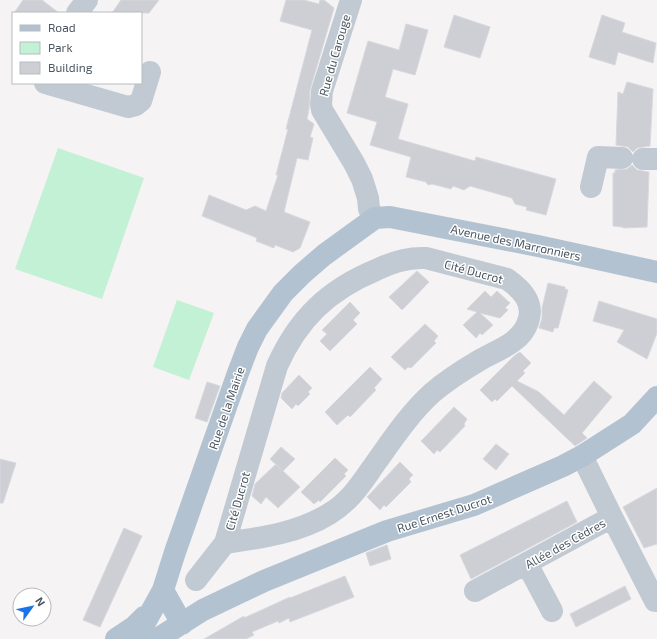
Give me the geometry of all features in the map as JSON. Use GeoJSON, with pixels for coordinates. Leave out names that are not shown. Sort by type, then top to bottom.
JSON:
{"type":"FeatureCollection","features":[{"type":"Feature","properties":{"kind":"main road","name":"Avenue des Marronniers"},"geometry":{"type":"LineString","coordinates":[[375,218],[398,218],[657,272]]}},
{"type":"Feature","properties":{"kind":"main road","name":"Rue de la Mairie"},"geometry":{"type":"LineString","coordinates":[[136,639],[164,584],[238,373],[248,346],[257,329],[283,292],[302,274],[324,255],[375,218]]}},
{"type":"Feature","properties":{"kind":"main road","name":"Rue Ernest Ducrot"},"geometry":{"type":"LineString","coordinates":[[157,639],[209,607],[264,581],[387,531],[474,505],[516,488],[582,456],[632,424],[654,405]]}},
{"type":"Feature","properties":{"kind":"main road"},"geometry":{"type":"LineString","coordinates":[[164,584],[182,624]]}},
{"type":"Feature","properties":{"kind":"main road"},"geometry":{"type":"LineString","coordinates":[[116,639],[134,627],[151,610]]}},
{"type":"Feature","properties":{"kind":"street"},"geometry":{"type":"LineString","coordinates":[[78,12],[87,0]]}},
{"type":"Feature","properties":{"kind":"street","name":"Rue du Carouge"},"geometry":{"type":"LineString","coordinates":[[351,0],[322,91],[321,104],[324,116],[354,163],[362,180],[370,209],[375,218]]}},
{"type":"Feature","properties":{"kind":"street"},"geometry":{"type":"LineString","coordinates":[[48,84],[128,107],[136,105],[141,101],[150,72]]}},
{"type":"Feature","properties":{"kind":"street"},"geometry":{"type":"LineString","coordinates":[[591,187],[598,158],[641,159]]}},
{"type":"Feature","properties":{"kind":"street","name":"Cité Ducrot"},"geometry":{"type":"LineString","coordinates":[[196,580],[225,543],[277,366],[297,329],[322,302],[345,285],[364,274],[402,260],[415,257],[426,258],[507,279],[524,293],[528,302],[529,321],[518,337],[508,345],[448,380],[433,392],[406,421],[353,496],[328,514],[310,523],[284,532],[254,539],[225,543]]}},
{"type":"Feature","properties":{"kind":"street"},"geometry":{"type":"LineString","coordinates":[[582,456],[612,517]]}},
{"type":"Feature","properties":{"kind":"street","name":"Allée des Cèdres"},"geometry":{"type":"LineString","coordinates":[[475,591],[612,517],[655,601],[657,601]]}},
{"type":"Feature","properties":{"kind":"street"},"geometry":{"type":"LineString","coordinates":[[527,564],[552,611]]}},
{"type":"Feature","properties":{"kind":"street"},"geometry":{"type":"LineString","coordinates":[[164,584],[196,580],[209,607]]}},
{"type":"Feature","properties":{"kind":"green space"},"geometry":{"type":"Polygon","coordinates":[[[58,148],[144,178],[102,299],[15,269],[58,148]]]}},
{"type":"Feature","properties":{"kind":"green space"},"geometry":{"type":"Polygon","coordinates":[[[177,300],[214,313],[189,380],[153,367],[177,300]]]}},
{"type":"Feature","properties":{"kind":"building"},"geometry":{"type":"Polygon","coordinates":[[[23,0],[42,0],[58,12],[15,12],[23,0]]]}},
{"type":"Feature","properties":{"kind":"building"},"geometry":{"type":"Polygon","coordinates":[[[121,0],[159,0],[149,13],[113,12],[121,0]]]}},
{"type":"Feature","properties":{"kind":"building"},"geometry":{"type":"Polygon","coordinates":[[[286,0],[304,0],[319,4],[320,0],[324,0],[334,8],[310,90],[307,119],[314,124],[310,137],[313,138],[308,160],[297,158],[284,212],[310,222],[300,248],[293,252],[275,245],[274,248],[256,241],[257,238],[202,216],[209,195],[246,210],[255,206],[266,211],[278,175],[276,175],[288,129],[286,129],[312,30],[280,21],[286,0]]]}},
{"type":"Feature","properties":{"kind":"building"},"geometry":{"type":"Polygon","coordinates":[[[454,15],[490,27],[480,58],[444,47],[454,15]]]}},
{"type":"Feature","properties":{"kind":"building"},"geometry":{"type":"Polygon","coordinates":[[[602,15],[625,23],[622,32],[656,43],[653,63],[618,52],[615,65],[589,57],[602,15]]]}},
{"type":"Feature","properties":{"kind":"building"},"geometry":{"type":"Polygon","coordinates":[[[406,24],[428,30],[415,75],[393,69],[385,97],[408,104],[398,139],[475,161],[476,157],[556,179],[546,215],[526,210],[527,207],[515,204],[512,198],[470,186],[464,190],[453,186],[451,189],[432,184],[428,185],[426,182],[406,177],[411,157],[370,145],[377,122],[347,113],[368,41],[399,50],[406,24]]]}},
{"type":"Feature","properties":{"kind":"building"},"geometry":{"type":"Polygon","coordinates":[[[627,82],[653,89],[650,146],[637,148],[633,152],[628,147],[616,145],[618,92],[623,94],[627,82]]]}},
{"type":"Feature","properties":{"kind":"building"},"geometry":{"type":"Polygon","coordinates":[[[632,165],[637,170],[649,172],[647,227],[624,228],[613,226],[613,173],[615,173],[615,170],[627,169],[632,165]]]}},
{"type":"Feature","properties":{"kind":"building"},"geometry":{"type":"Polygon","coordinates":[[[417,271],[429,282],[402,310],[389,297],[417,271]]]}},
{"type":"Feature","properties":{"kind":"building"},"geometry":{"type":"Polygon","coordinates":[[[548,283],[565,287],[565,289],[568,290],[558,328],[554,328],[553,332],[539,328],[548,283]]]}},
{"type":"Feature","properties":{"kind":"building"},"geometry":{"type":"Polygon","coordinates":[[[485,291],[491,297],[497,291],[510,303],[505,308],[508,310],[500,318],[480,313],[493,325],[482,335],[480,333],[476,338],[463,325],[477,312],[467,309],[485,291]]]}},
{"type":"Feature","properties":{"kind":"building"},"geometry":{"type":"Polygon","coordinates":[[[599,301],[657,319],[657,333],[647,359],[617,342],[624,330],[593,321],[599,301]]]}},
{"type":"Feature","properties":{"kind":"building"},"geometry":{"type":"Polygon","coordinates":[[[350,302],[360,313],[353,320],[357,324],[330,351],[320,341],[327,334],[322,330],[350,302]]]}},
{"type":"Feature","properties":{"kind":"building"},"geometry":{"type":"Polygon","coordinates":[[[425,324],[438,336],[434,341],[436,343],[411,368],[408,367],[405,370],[391,357],[425,324]]]}},
{"type":"Feature","properties":{"kind":"building"},"geometry":{"type":"Polygon","coordinates":[[[520,352],[531,363],[523,371],[525,373],[517,381],[539,392],[564,415],[594,381],[612,397],[582,433],[587,438],[575,446],[512,386],[497,401],[495,399],[492,402],[480,390],[514,356],[520,352]]]}},
{"type":"Feature","properties":{"kind":"building"},"geometry":{"type":"Polygon","coordinates":[[[370,367],[382,379],[374,388],[376,390],[350,417],[348,415],[337,425],[325,412],[370,367]]]}},
{"type":"Feature","properties":{"kind":"building"},"geometry":{"type":"Polygon","coordinates":[[[299,375],[312,388],[308,392],[310,394],[298,406],[296,404],[292,409],[281,398],[282,393],[299,375]]]}},
{"type":"Feature","properties":{"kind":"building"},"geometry":{"type":"Polygon","coordinates":[[[207,382],[220,386],[207,422],[195,418],[207,382]]]}},
{"type":"Feature","properties":{"kind":"building"},"geometry":{"type":"Polygon","coordinates":[[[454,407],[467,419],[464,424],[465,426],[440,452],[437,450],[434,454],[421,441],[454,407]]]}},
{"type":"Feature","properties":{"kind":"building"},"geometry":{"type":"Polygon","coordinates":[[[496,444],[509,454],[496,470],[483,459],[496,444]]]}},
{"type":"Feature","properties":{"kind":"building"},"geometry":{"type":"Polygon","coordinates":[[[281,447],[295,459],[283,471],[300,487],[278,508],[266,497],[261,504],[252,496],[255,484],[276,464],[270,459],[281,447]]]}},
{"type":"Feature","properties":{"kind":"building"},"geometry":{"type":"Polygon","coordinates":[[[335,458],[348,470],[344,474],[346,476],[320,502],[319,500],[314,504],[301,492],[335,458]]]}},
{"type":"Feature","properties":{"kind":"building"},"geometry":{"type":"Polygon","coordinates":[[[0,459],[16,463],[3,503],[0,503],[0,459]]]}},
{"type":"Feature","properties":{"kind":"building"},"geometry":{"type":"Polygon","coordinates":[[[400,462],[413,475],[409,479],[411,482],[386,507],[384,505],[380,510],[367,497],[400,462]]]}},
{"type":"Feature","properties":{"kind":"building"},"geometry":{"type":"Polygon","coordinates":[[[657,488],[657,544],[644,548],[623,507],[657,488]]]}},
{"type":"Feature","properties":{"kind":"building"},"geometry":{"type":"Polygon","coordinates":[[[567,501],[577,522],[471,579],[460,555],[567,501]]]}},
{"type":"Feature","properties":{"kind":"building"},"geometry":{"type":"Polygon","coordinates":[[[124,528],[142,536],[100,627],[83,620],[124,528]]]}},
{"type":"Feature","properties":{"kind":"building"},"geometry":{"type":"Polygon","coordinates":[[[387,545],[391,559],[370,566],[366,553],[387,545]]]}},
{"type":"Feature","properties":{"kind":"building"},"geometry":{"type":"Polygon","coordinates":[[[345,576],[354,597],[290,622],[289,618],[279,623],[278,621],[252,632],[254,635],[246,639],[204,639],[244,616],[244,618],[290,597],[345,576]]]}},
{"type":"Feature","properties":{"kind":"building"},"geometry":{"type":"Polygon","coordinates":[[[625,586],[631,599],[576,627],[570,614],[625,586]]]}}]}
